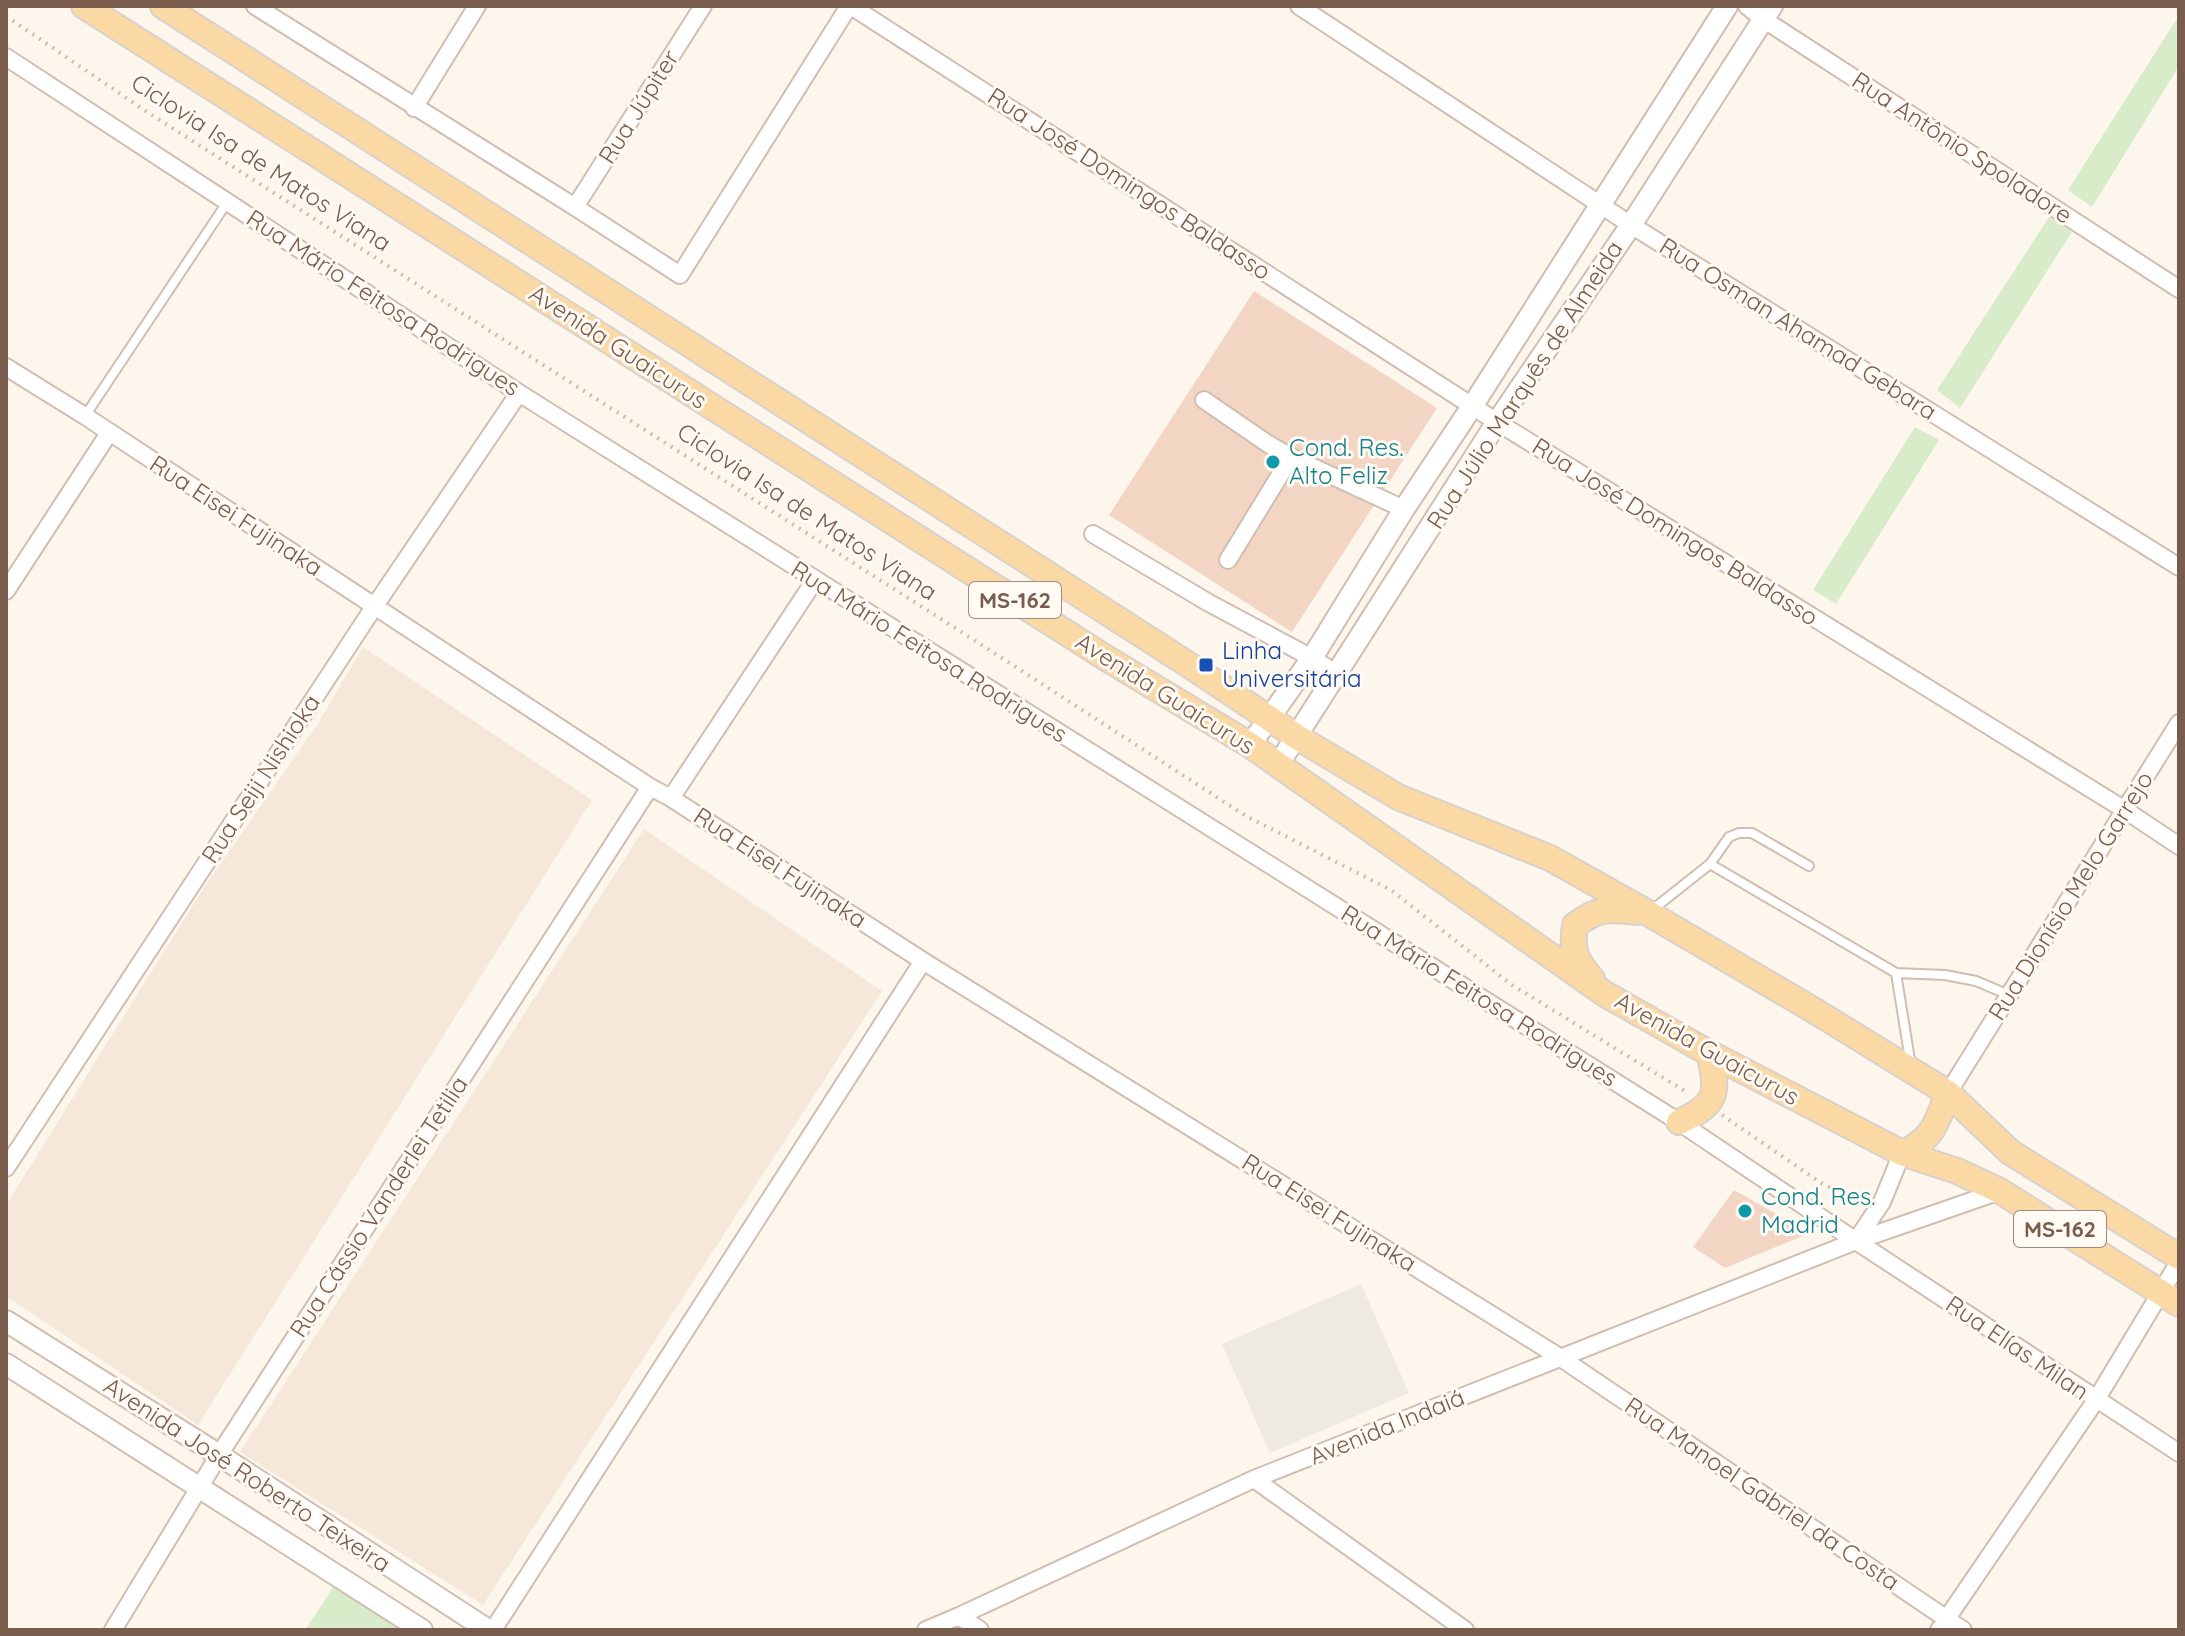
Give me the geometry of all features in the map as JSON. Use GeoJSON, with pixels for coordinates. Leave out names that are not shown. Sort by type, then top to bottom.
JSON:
{"type":"FeatureCollection","features":[{"type":"Feature","properties":{"kind":"main road","name":"Avenida Guaicurus"},"geometry":{"type":"LineString","coordinates":[[84,6],[1106,658],[1250,745],[1605,994],[1709,1053],[1902,1153],[1957,1171],[2000,1191],[2170,1297]]}},
{"type":"Feature","properties":{"kind":"main road","name":"Avenida Guaicurus"},"geometry":{"type":"LineString","coordinates":[[163,6],[1297,737],[1398,797],[1550,858],[1648,913],[1948,1093],[2010,1152],[2179,1260]]}},
{"type":"Feature","properties":{"kind":"main road"},"geometry":{"type":"LineString","coordinates":[[1605,994],[1579,963],[1572,943],[1575,925],[1593,912],[1612,909],[1648,913]]}},
{"type":"Feature","properties":{"kind":"main road"},"geometry":{"type":"LineString","coordinates":[[1679,1122],[1702,1111],[1715,1091],[1709,1053]]}},
{"type":"Feature","properties":{"kind":"main road"},"geometry":{"type":"LineString","coordinates":[[1902,1153],[1915,1148],[1929,1136],[1948,1093]]}},
{"type":"Feature","properties":{"kind":"street"},"geometry":{"type":"LineString","coordinates":[[256,6],[680,275],[850,6]]}},
{"type":"Feature","properties":{"kind":"street"},"geometry":{"type":"LineString","coordinates":[[414,108],[477,6]]}},
{"type":"Feature","properties":{"kind":"street","name":"Rua Júpiter"},"geometry":{"type":"LineString","coordinates":[[575,207],[703,6]]}},
{"type":"Feature","properties":{"kind":"street","name":"Rua José Domingos Baldasso"},"geometry":{"type":"LineString","coordinates":[[850,6],[1497,422],[2179,846]]}},
{"type":"Feature","properties":{"kind":"street","name":"Rua Osman Ahamad Gebara"},"geometry":{"type":"LineString","coordinates":[[1299,6],[1631,225],[2179,567]]}},
{"type":"Feature","properties":{"kind":"street","name":"Rua Júlio Marquês de Almeida"},"geometry":{"type":"LineString","coordinates":[[1250,745],[1312,658],[1727,6]]}},
{"type":"Feature","properties":{"kind":"street","name":"Rua Júlio Marquês de Almeida"},"geometry":{"type":"LineString","coordinates":[[1278,765],[1497,422],[1631,225],[1761,10]]}},
{"type":"Feature","properties":{"kind":"street","name":"Rua Antônio Spoladore"},"geometry":{"type":"LineString","coordinates":[[1761,10],[2179,289]]}},
{"type":"Feature","properties":{"kind":"street","name":"Rua Mário Feitosa Rodrigues"},"geometry":{"type":"LineString","coordinates":[[6,57],[519,393],[1679,1122],[1856,1241]]}},
{"type":"Feature","properties":{"kind":"street","name":"Rua Eisei Fujinaka"},"geometry":{"type":"LineString","coordinates":[[6,367],[923,961],[1561,1358]]}},
{"type":"Feature","properties":{"kind":"street","name":"Rua Seiji Nishioka"},"geometry":{"type":"LineString","coordinates":[[6,1168],[374,607],[519,393]]}},
{"type":"Feature","properties":{"kind":"street"},"geometry":{"type":"LineString","coordinates":[[1204,400],[1291,457],[1404,509]]}},
{"type":"Feature","properties":{"kind":"street"},"geometry":{"type":"LineString","coordinates":[[6,591],[109,433]]}},
{"type":"Feature","properties":{"kind":"street"},"geometry":{"type":"LineString","coordinates":[[1228,560],[1291,457]]}},
{"type":"Feature","properties":{"kind":"street"},"geometry":{"type":"LineString","coordinates":[[1093,534],[1337,674]]}},
{"type":"Feature","properties":{"kind":"street"},"geometry":{"type":"LineString","coordinates":[[671,798],[815,580]]}},
{"type":"Feature","properties":{"kind":"street","name":"Rua Dionísio Melo Garrejo"},"geometry":{"type":"LineString","coordinates":[[1948,1093],[2179,723]]}},
{"type":"Feature","properties":{"kind":"street","name":"Rua Cássio Vanderlei Tetilia"},"geometry":{"type":"LineString","coordinates":[[113,1630],[219,1455],[650,787]]}},
{"type":"Feature","properties":{"kind":"street"},"geometry":{"type":"LineString","coordinates":[[491,1630],[923,961]]}},
{"type":"Feature","properties":{"kind":"street"},"geometry":{"type":"LineString","coordinates":[[1856,1241],[1877,1210],[1902,1153]]}},
{"type":"Feature","properties":{"kind":"street","name":"Avenida Indaiá"},"geometry":{"type":"LineString","coordinates":[[926,1630],[1254,1479],[1856,1241],[2000,1191]]}},
{"type":"Feature","properties":{"kind":"street","name":"Rua Elías Milan"},"geometry":{"type":"LineString","coordinates":[[1856,1241],[2179,1453]]}},
{"type":"Feature","properties":{"kind":"street"},"geometry":{"type":"LineString","coordinates":[[1943,1625],[2170,1297],[2179,1260]]}},
{"type":"Feature","properties":{"kind":"street","name":"Avenida José Roberto Teixeira"},"geometry":{"type":"LineString","coordinates":[[6,1321],[491,1630]]}},
{"type":"Feature","properties":{"kind":"street","name":"Rua Manoel Gabriel da Costa"},"geometry":{"type":"LineString","coordinates":[[1561,1358],[1943,1625],[1963,1630]]}},
{"type":"Feature","properties":{"kind":"street","name":"Avenida José Roberto Teixeira"},"geometry":{"type":"LineString","coordinates":[[6,1364],[422,1630]]}},
{"type":"Feature","properties":{"kind":"street"},"geometry":{"type":"LineString","coordinates":[[1254,1479],[1462,1629]]}},
{"type":"Feature","properties":{"kind":"street"},"geometry":{"type":"LineString","coordinates":[[959,1616],[980,1630]]}},
{"type":"Feature","properties":{"kind":"lane"},"geometry":{"type":"LineString","coordinates":[[85,416],[228,201]]}},
{"type":"Feature","properties":{"kind":"lane"},"geometry":{"type":"LineString","coordinates":[[1648,913],[1710,864],[1729,837],[1739,833],[1752,833],[1809,866]]}},
{"type":"Feature","properties":{"kind":"lane"},"geometry":{"type":"LineString","coordinates":[[1710,864],[1896,973],[1945,975],[1976,981],[2009,995]]}},
{"type":"Feature","properties":{"kind":"lane"},"geometry":{"type":"LineString","coordinates":[[1896,973],[1912,1071]]}},
{"type":"Feature","properties":{"kind":"path","name":"Ciclovia Isa de Matos Viana"},"geometry":{"type":"LineString","coordinates":[[6,16],[144,110],[1246,816],[1391,890],[1512,985],[1707,1104],[1821,1183],[1877,1210]]}},
{"type":"Feature","properties":{"kind":"shaded area"},"geometry":{"type":"Polygon","coordinates":[[[363,647],[592,800],[198,1425],[6,1296],[6,1205],[203,889],[319,722],[363,647]]]}},
{"type":"Feature","properties":{"kind":"shaded area"},"geometry":{"type":"Polygon","coordinates":[[[644,829],[882,991],[483,1605],[240,1452],[644,829]]]}},
{"type":"Feature","properties":{"kind":"shaded area"},"geometry":{"type":"Polygon","coordinates":[[[1361,1284],[1409,1393],[1270,1453],[1222,1344],[1361,1284]]]}},
{"type":"Feature","properties":{"kind":"green space"},"geometry":{"type":"Polygon","coordinates":[[[2176,20],[2179,22],[2179,66],[2092,207],[2068,190],[2176,20]]]}},
{"type":"Feature","properties":{"kind":"green space"},"geometry":{"type":"Polygon","coordinates":[[[2049,217],[2072,232],[1960,408],[1937,390],[2049,217]]]}},
{"type":"Feature","properties":{"kind":"green space"},"geometry":{"type":"Polygon","coordinates":[[[1915,427],[1939,440],[1836,604],[1813,590],[1915,427]]]}},
{"type":"Feature","properties":{"kind":"green space"},"geometry":{"type":"Polygon","coordinates":[[[334,1586],[402,1630],[305,1630],[334,1586]]]}},
{"type":"Feature","properties":{"kind":"building","name":"Cond. Res. Alto Feliz"},"geometry":{"type":"Polygon","coordinates":[[[1254,291],[1437,408],[1292,632],[1109,515],[1254,291]]]}},
{"type":"Feature","properties":{"kind":"building","name":"Cond. Res. Madrid"},"geometry":{"type":"Polygon","coordinates":[[[1734,1190],[1810,1233],[1725,1268],[1693,1247],[1734,1190]]]}},
{"type":"Feature","properties":{"kind":"place","name":"Cond. Res. Alto Feliz"},"geometry":{"type":"Point","coordinates":[1273,462]}},
{"type":"Feature","properties":{"kind":"place","name":"Linha Universitária"},"geometry":{"type":"Point","coordinates":[1206,665]}},
{"type":"Feature","properties":{"kind":"place","name":"Cond. Res. Madrid"},"geometry":{"type":"Point","coordinates":[1745,1211]}}]}
